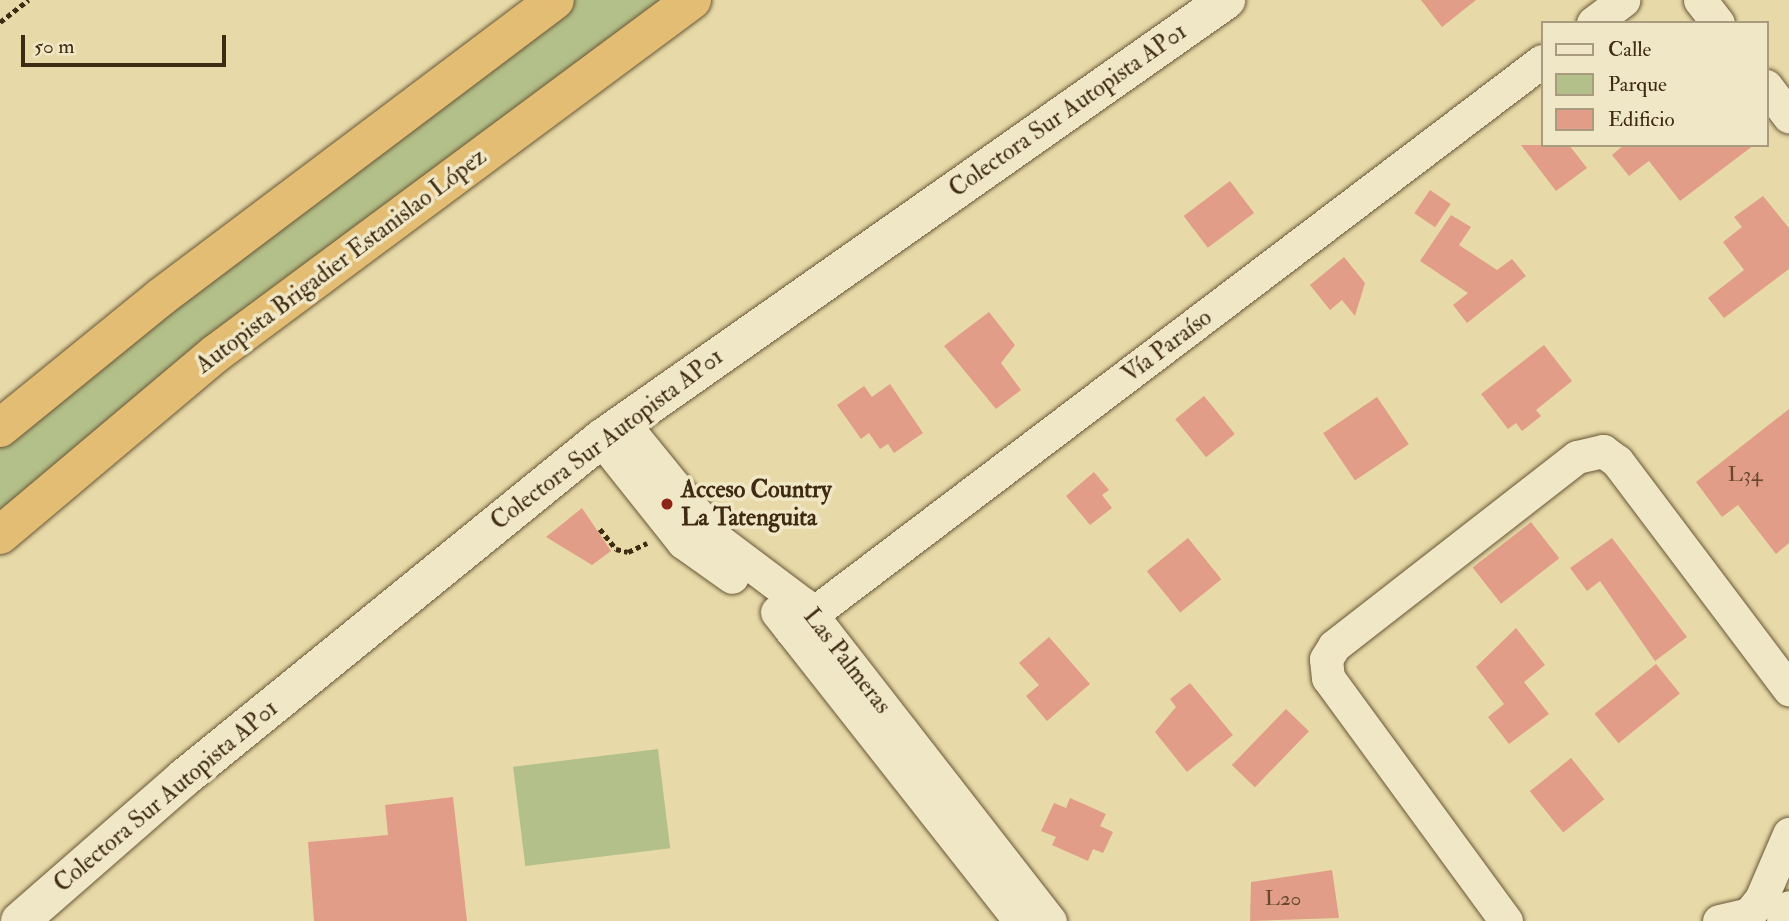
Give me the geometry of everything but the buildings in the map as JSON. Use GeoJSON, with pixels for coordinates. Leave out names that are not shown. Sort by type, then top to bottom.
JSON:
{"type":"FeatureCollection","features":[{"type":"Feature","properties":{"kind":"highway"},"geometry":{"type":"LineString","coordinates":[[0,428],[161,297],[555,0]]}},
{"type":"Feature","properties":{"kind":"highway","name":"Autopista Brigadier Estanislao López"},"geometry":{"type":"LineString","coordinates":[[0,535],[215,354],[692,0]]}},
{"type":"Feature","properties":{"kind":"main road","name":"Colectora Sur Autopista AP01"},"geometry":{"type":"LineString","coordinates":[[20,921],[185,777],[612,431],[1226,0]]}},
{"type":"Feature","properties":{"kind":"street"},"geometry":{"type":"LineString","coordinates":[[1596,21],[1623,0]]}},
{"type":"Feature","properties":{"kind":"street"},"geometry":{"type":"LineString","coordinates":[[1700,0],[1716,21]]}},
{"type":"Feature","properties":{"kind":"street","name":"Vía Paraíso"},"geometry":{"type":"LineString","coordinates":[[801,622],[1540,63]]}},
{"type":"Feature","properties":{"kind":"street"},"geometry":{"type":"LineString","coordinates":[[1768,89],[1789,116]]}},
{"type":"Feature","properties":{"kind":"street","name":"Las Palmeras"},"geometry":{"type":"LineString","coordinates":[[612,431],[670,526],[774,608],[801,622],[1020,921]]}},
{"type":"Feature","properties":{"kind":"street","name":"Las Palmeras"},"geometry":{"type":"LineString","coordinates":[[612,431],[801,622],[1051,921]]}},
{"type":"Feature","properties":{"kind":"street"},"geometry":{"type":"LineString","coordinates":[[1506,921],[1328,678],[1326,659],[1334,646],[1577,457],[1603,451],[1618,461],[1789,690]]}},
{"type":"Feature","properties":{"kind":"street"},"geometry":{"type":"LineString","coordinates":[[1756,920],[1789,834]]}},
{"type":"Feature","properties":{"kind":"street"},"geometry":{"type":"LineString","coordinates":[[1756,920],[1789,907]]}},
{"type":"Feature","properties":{"kind":"path"},"geometry":{"type":"LineString","coordinates":[[0,22],[28,0]]}},
{"type":"Feature","properties":{"kind":"path"},"geometry":{"type":"LineString","coordinates":[[600,529],[616,549],[628,552],[670,526]]}},
{"type":"Feature","properties":{"kind":"green space"},"geometry":{"type":"Polygon","coordinates":[[[555,0],[692,0],[0,535],[0,428],[555,0]]]}},
{"type":"Feature","properties":{"kind":"green space"},"geometry":{"type":"Polygon","coordinates":[[[658,749],[670,848],[525,866],[513,767],[658,749]]]}},
{"type":"Feature","properties":{"kind":"place","name":"Acceso Country La Tatenguita"},"geometry":{"type":"Point","coordinates":[667,504]}}]}
